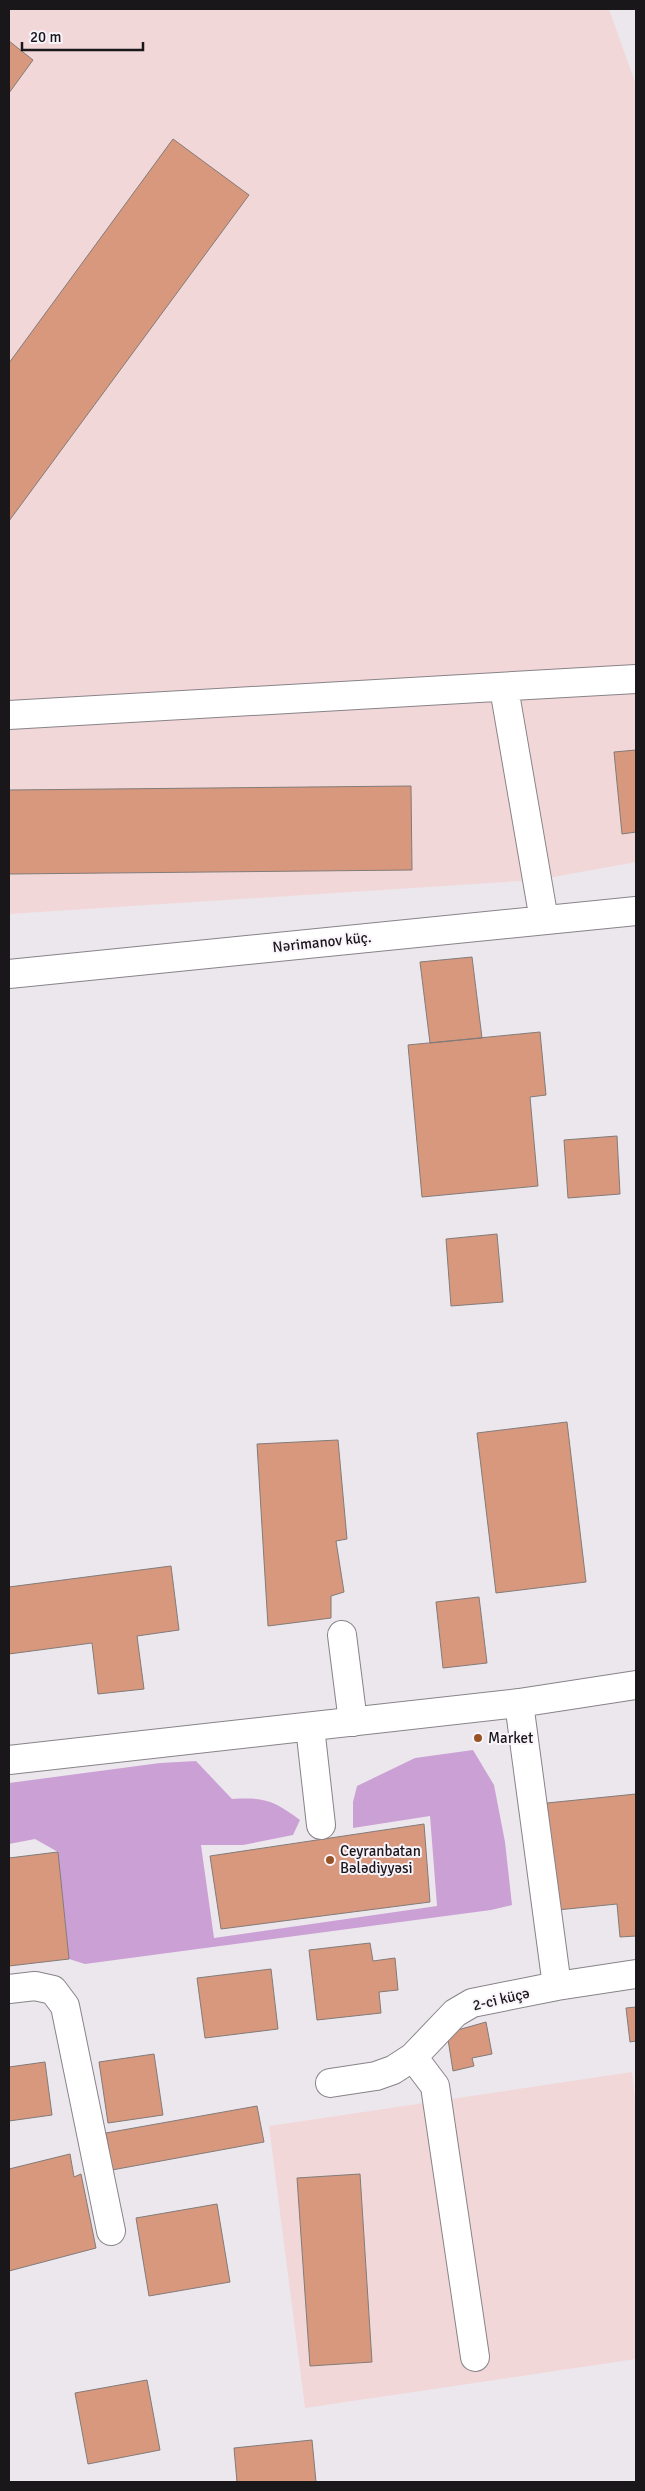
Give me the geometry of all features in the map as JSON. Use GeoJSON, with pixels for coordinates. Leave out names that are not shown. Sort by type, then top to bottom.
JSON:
{"type":"FeatureCollection","features":[{"type":"Feature","properties":{"kind":"street"},"geometry":{"type":"LineString","coordinates":[[9,715],[636,679]]}},
{"type":"Feature","properties":{"kind":"street"},"geometry":{"type":"LineString","coordinates":[[504,688],[544,920]]}},
{"type":"Feature","properties":{"kind":"street","name":"Nərimanov küç."},"geometry":{"type":"LineString","coordinates":[[9,974],[636,911]]}},
{"type":"Feature","properties":{"kind":"street"},"geometry":{"type":"LineString","coordinates":[[342,1635],[352,1722]]}},
{"type":"Feature","properties":{"kind":"street"},"geometry":{"type":"LineString","coordinates":[[9,1760],[310,1728],[518,1703],[636,1685]]}},
{"type":"Feature","properties":{"kind":"street"},"geometry":{"type":"LineString","coordinates":[[518,1703],[557,1986]]}},
{"type":"Feature","properties":{"kind":"street"},"geometry":{"type":"LineString","coordinates":[[310,1728],[322,1824]]}},
{"type":"Feature","properties":{"kind":"street","name":"2-ci küçə"},"geometry":{"type":"LineString","coordinates":[[330,2083],[376,2076],[393,2070],[413,2057],[455,2013],[472,2003],[557,1986],[636,1974]]}},
{"type":"Feature","properties":{"kind":"street"},"geometry":{"type":"LineString","coordinates":[[9,1989],[34,1986],[53,1990],[64,2006],[111,2232]]}},
{"type":"Feature","properties":{"kind":"street"},"geometry":{"type":"LineString","coordinates":[[413,2057],[435,2086],[475,2357]]}},
{"type":"Feature","properties":{"kind":"shaded area"},"geometry":{"type":"Polygon","coordinates":[[[9,9],[609,9],[636,85],[636,862],[537,880],[9,914],[9,9]]]}},
{"type":"Feature","properties":{"kind":"shaded area"},"geometry":{"type":"Polygon","coordinates":[[[473,1750],[494,1785],[505,1842],[512,1905],[491,1910],[85,1964],[69,1959],[58,1852],[35,1839],[9,1844],[9,1783],[160,1763],[196,1761],[232,1799],[253,1799],[276,1804],[300,1820],[293,1835],[243,1845],[201,1845],[214,1938],[437,1906],[430,1816],[353,1828],[353,1802],[357,1786],[415,1758],[473,1750]]]}},
{"type":"Feature","properties":{"kind":"shaded area"},"geometry":{"type":"Polygon","coordinates":[[[632,2072],[636,2108],[636,2359],[305,2408],[269,2126],[632,2072]]]}},
{"type":"Feature","properties":{"kind":"building"},"geometry":{"type":"Polygon","coordinates":[[[9,41],[33,60],[9,93],[9,41]]]}},
{"type":"Feature","properties":{"kind":"building"},"geometry":{"type":"Polygon","coordinates":[[[173,139],[249,195],[9,521],[9,363],[173,139]]]}},
{"type":"Feature","properties":{"kind":"building"},"geometry":{"type":"Polygon","coordinates":[[[636,750],[636,832],[622,834],[614,752],[636,750]]]}},
{"type":"Feature","properties":{"kind":"building"},"geometry":{"type":"Polygon","coordinates":[[[411,786],[412,870],[9,874],[9,790],[411,786]]]}},
{"type":"Feature","properties":{"kind":"building"},"geometry":{"type":"Polygon","coordinates":[[[472,957],[482,1038],[430,1043],[420,962],[472,957]]]}},
{"type":"Feature","properties":{"kind":"building"},"geometry":{"type":"Polygon","coordinates":[[[540,1032],[546,1095],[530,1097],[538,1186],[422,1197],[408,1045],[540,1032]]]}},
{"type":"Feature","properties":{"kind":"building"},"geometry":{"type":"Polygon","coordinates":[[[617,1136],[620,1194],[568,1198],[564,1140],[617,1136]]]}},
{"type":"Feature","properties":{"kind":"building"},"geometry":{"type":"Polygon","coordinates":[[[497,1234],[503,1302],[451,1306],[446,1239],[497,1234]]]}},
{"type":"Feature","properties":{"kind":"building"},"geometry":{"type":"Polygon","coordinates":[[[567,1422],[586,1582],[496,1593],[477,1433],[567,1422]]]}},
{"type":"Feature","properties":{"kind":"building"},"geometry":{"type":"Polygon","coordinates":[[[338,1440],[347,1539],[336,1541],[344,1592],[331,1596],[331,1618],[268,1626],[257,1444],[338,1440]]]}},
{"type":"Feature","properties":{"kind":"building"},"geometry":{"type":"Polygon","coordinates":[[[171,1566],[179,1630],[137,1636],[144,1689],[98,1694],[92,1643],[9,1654],[9,1587],[171,1566]]]}},
{"type":"Feature","properties":{"kind":"building"},"geometry":{"type":"Polygon","coordinates":[[[479,1597],[487,1663],[443,1668],[436,1602],[479,1597]]]}},
{"type":"Feature","properties":{"kind":"building"},"geometry":{"type":"Polygon","coordinates":[[[636,1794],[636,1936],[620,1937],[617,1904],[557,1910],[547,1803],[636,1794]]]}},
{"type":"Feature","properties":{"kind":"building"},"geometry":{"type":"Polygon","coordinates":[[[424,1824],[430,1902],[221,1929],[210,1856],[424,1824]]]}},
{"type":"Feature","properties":{"kind":"building"},"geometry":{"type":"Polygon","coordinates":[[[58,1852],[69,1959],[9,1966],[9,1858],[58,1852]]]}},
{"type":"Feature","properties":{"kind":"building"},"geometry":{"type":"Polygon","coordinates":[[[370,1943],[373,1961],[395,1958],[398,1990],[379,1992],[381,2013],[317,2020],[309,1950],[370,1943]]]}},
{"type":"Feature","properties":{"kind":"building"},"geometry":{"type":"Polygon","coordinates":[[[271,1969],[278,2029],[205,2038],[197,1978],[271,1969]]]}},
{"type":"Feature","properties":{"kind":"building"},"geometry":{"type":"Polygon","coordinates":[[[636,2007],[636,2041],[630,2042],[626,2008],[636,2007]]]}},
{"type":"Feature","properties":{"kind":"building"},"geometry":{"type":"Polygon","coordinates":[[[486,2022],[492,2054],[472,2058],[474,2066],[453,2071],[447,2033],[486,2022]]]}},
{"type":"Feature","properties":{"kind":"building"},"geometry":{"type":"Polygon","coordinates":[[[154,2054],[163,2115],[108,2123],[99,2062],[154,2054]]]}},
{"type":"Feature","properties":{"kind":"building"},"geometry":{"type":"Polygon","coordinates":[[[45,2062],[52,2115],[9,2121],[9,2067],[45,2062]]]}},
{"type":"Feature","properties":{"kind":"building"},"geometry":{"type":"Polygon","coordinates":[[[257,2106],[264,2142],[112,2170],[106,2133],[257,2106]]]}},
{"type":"Feature","properties":{"kind":"building"},"geometry":{"type":"Polygon","coordinates":[[[70,2154],[74,2177],[81,2174],[96,2248],[9,2271],[9,2169],[70,2154]]]}},
{"type":"Feature","properties":{"kind":"building"},"geometry":{"type":"Polygon","coordinates":[[[360,2174],[372,2362],[310,2366],[297,2178],[360,2174]]]}},
{"type":"Feature","properties":{"kind":"building"},"geometry":{"type":"Polygon","coordinates":[[[217,2204],[230,2282],[149,2296],[136,2218],[217,2204]]]}},
{"type":"Feature","properties":{"kind":"building"},"geometry":{"type":"Polygon","coordinates":[[[147,2380],[160,2450],[88,2464],[75,2393],[147,2380]]]}},
{"type":"Feature","properties":{"kind":"building"},"geometry":{"type":"Polygon","coordinates":[[[312,2440],[316,2482],[237,2482],[234,2448],[312,2440]]]}},
{"type":"Feature","properties":{"kind":"place","name":"Market"},"geometry":{"type":"Point","coordinates":[478,1738]}},
{"type":"Feature","properties":{"kind":"place","name":"Ceyranbatan Bələdiyyəsi"},"geometry":{"type":"Point","coordinates":[330,1860]}}]}
